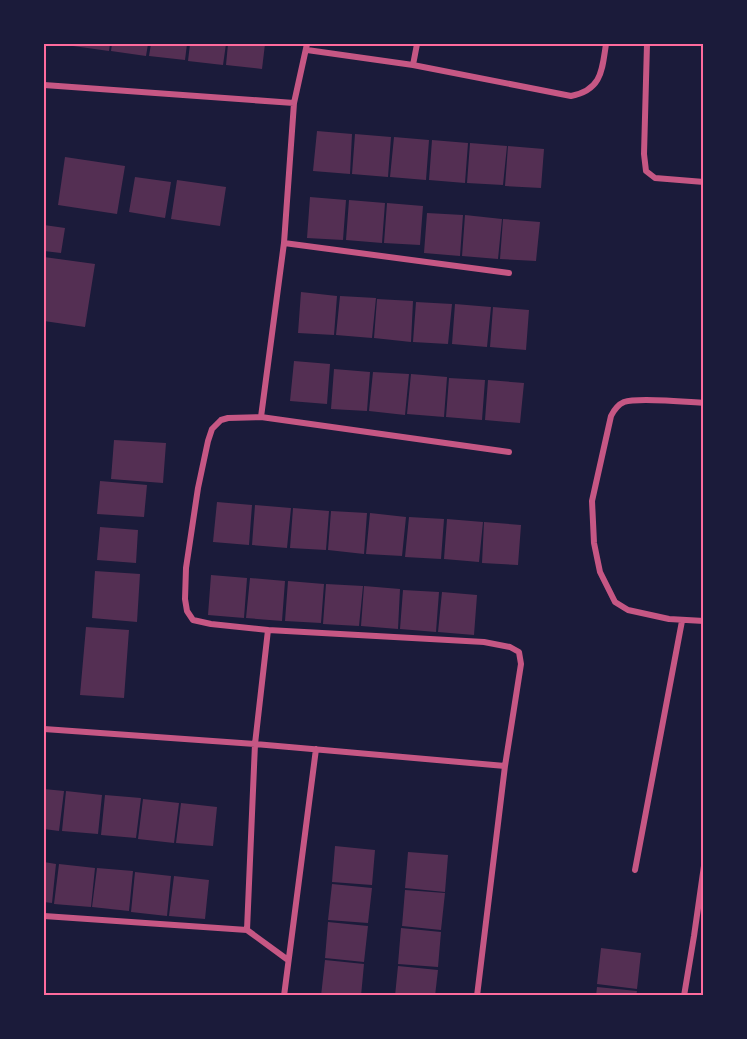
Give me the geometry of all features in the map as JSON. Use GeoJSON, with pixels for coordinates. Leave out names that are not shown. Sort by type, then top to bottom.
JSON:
{"type":"FeatureCollection","features":[{"type":"Feature","properties":{"kind":"street"},"geometry":{"type":"LineString","coordinates":[[413,65],[417,44]]}},
{"type":"Feature","properties":{"kind":"street"},"geometry":{"type":"LineString","coordinates":[[261,417],[284,243],[294,103],[307,47],[571,96],[582,94],[597,82],[603,67],[606,44]]}},
{"type":"Feature","properties":{"kind":"street"},"geometry":{"type":"LineString","coordinates":[[647,44],[644,154],[646,171],[654,177],[704,182]]}},
{"type":"Feature","properties":{"kind":"street"},"geometry":{"type":"LineString","coordinates":[[44,85],[294,103]]}},
{"type":"Feature","properties":{"kind":"street"},"geometry":{"type":"LineString","coordinates":[[284,243],[509,273]]}},
{"type":"Feature","properties":{"kind":"street"},"geometry":{"type":"LineString","coordinates":[[704,403],[627,401],[615,409],[611,416],[592,501],[594,543],[600,572],[615,602],[628,610],[669,619],[704,621]]}},
{"type":"Feature","properties":{"kind":"street"},"geometry":{"type":"LineString","coordinates":[[477,996],[505,766],[521,664],[519,652],[510,647],[484,642],[268,630],[193,620],[187,611],[185,598],[186,568],[198,488],[210,435],[221,420],[261,417],[510,452]]}},
{"type":"Feature","properties":{"kind":"street"},"geometry":{"type":"LineString","coordinates":[[634,870],[682,621]]}},
{"type":"Feature","properties":{"kind":"street"},"geometry":{"type":"LineString","coordinates":[[248,930],[255,744],[268,630]]}},
{"type":"Feature","properties":{"kind":"street"},"geometry":{"type":"LineString","coordinates":[[44,729],[255,744],[505,766]]}},
{"type":"Feature","properties":{"kind":"street"},"geometry":{"type":"LineString","coordinates":[[284,996],[316,749]]}},
{"type":"Feature","properties":{"kind":"street"},"geometry":{"type":"LineString","coordinates":[[684,996],[704,866]]}},
{"type":"Feature","properties":{"kind":"street"},"geometry":{"type":"LineString","coordinates":[[44,916],[248,930],[288,960]]}},
{"type":"Feature","properties":{"kind":"street"},"geometry":{"type":"LineString","coordinates":[[694,936],[704,937]]}},
{"type":"Feature","properties":{"kind":"building"},"geometry":{"type":"Polygon","coordinates":[[[73,44],[110,44],[109,51],[73,46],[73,44]]]}},
{"type":"Feature","properties":{"kind":"building"},"geometry":{"type":"Polygon","coordinates":[[[112,44],[148,44],[146,56],[111,51],[112,44]]]}},
{"type":"Feature","properties":{"kind":"building"},"geometry":{"type":"Polygon","coordinates":[[[151,44],[187,44],[185,60],[149,56],[151,44]]]}},
{"type":"Feature","properties":{"kind":"building"},"geometry":{"type":"Polygon","coordinates":[[[190,44],[226,44],[223,65],[188,61],[190,44]]]}},
{"type":"Feature","properties":{"kind":"building"},"geometry":{"type":"Polygon","coordinates":[[[228,44],[265,44],[262,69],[226,65],[228,44]]]}},
{"type":"Feature","properties":{"kind":"building"},"geometry":{"type":"Polygon","coordinates":[[[317,131],[352,134],[350,174],[313,171],[317,131]]]}},
{"type":"Feature","properties":{"kind":"building"},"geometry":{"type":"Polygon","coordinates":[[[355,134],[391,137],[388,177],[352,174],[355,134]]]}},
{"type":"Feature","properties":{"kind":"building"},"geometry":{"type":"Polygon","coordinates":[[[394,137],[429,140],[426,180],[390,177],[394,137]]]}},
{"type":"Feature","properties":{"kind":"building"},"geometry":{"type":"Polygon","coordinates":[[[432,140],[468,143],[465,183],[429,180],[432,140]]]}},
{"type":"Feature","properties":{"kind":"building"},"geometry":{"type":"Polygon","coordinates":[[[470,143],[507,146],[503,185],[467,183],[470,143]]]}},
{"type":"Feature","properties":{"kind":"building"},"geometry":{"type":"Polygon","coordinates":[[[508,146],[544,149],[541,188],[505,186],[508,146]]]}},
{"type":"Feature","properties":{"kind":"building"},"geometry":{"type":"Polygon","coordinates":[[[65,157],[125,166],[117,214],[58,205],[65,157]]]}},
{"type":"Feature","properties":{"kind":"building"},"geometry":{"type":"Polygon","coordinates":[[[135,177],[171,182],[165,218],[129,212],[135,177]]]}},
{"type":"Feature","properties":{"kind":"building"},"geometry":{"type":"Polygon","coordinates":[[[177,180],[226,187],[220,226],[171,219],[177,180]]]}},
{"type":"Feature","properties":{"kind":"building"},"geometry":{"type":"Polygon","coordinates":[[[310,197],[346,200],[343,240],[307,238],[310,197]]]}},
{"type":"Feature","properties":{"kind":"building"},"geometry":{"type":"Polygon","coordinates":[[[349,200],[385,203],[382,243],[346,240],[349,200]]]}},
{"type":"Feature","properties":{"kind":"building"},"geometry":{"type":"Polygon","coordinates":[[[387,203],[423,206],[420,245],[384,243],[387,203]]]}},
{"type":"Feature","properties":{"kind":"building"},"geometry":{"type":"Polygon","coordinates":[[[427,213],[463,215],[460,256],[424,253],[427,213]]]}},
{"type":"Feature","properties":{"kind":"building"},"geometry":{"type":"Polygon","coordinates":[[[465,215],[502,219],[498,259],[462,256],[465,215]]]}},
{"type":"Feature","properties":{"kind":"building"},"geometry":{"type":"Polygon","coordinates":[[[503,219],[540,222],[536,261],[500,259],[503,219]]]}},
{"type":"Feature","properties":{"kind":"building"},"geometry":{"type":"Polygon","coordinates":[[[44,225],[65,228],[61,253],[44,251],[44,225]]]}},
{"type":"Feature","properties":{"kind":"building"},"geometry":{"type":"Polygon","coordinates":[[[44,257],[95,264],[85,327],[44,321],[44,257]]]}},
{"type":"Feature","properties":{"kind":"building"},"geometry":{"type":"Polygon","coordinates":[[[301,292],[337,296],[334,335],[298,333],[301,292]]]}},
{"type":"Feature","properties":{"kind":"building"},"geometry":{"type":"Polygon","coordinates":[[[340,296],[376,298],[372,338],[336,335],[340,296]]]}},
{"type":"Feature","properties":{"kind":"building"},"geometry":{"type":"Polygon","coordinates":[[[377,299],[413,301],[411,342],[374,338],[377,299]]]}},
{"type":"Feature","properties":{"kind":"building"},"geometry":{"type":"Polygon","coordinates":[[[416,302],[452,304],[448,344],[413,342],[416,302]]]}},
{"type":"Feature","properties":{"kind":"building"},"geometry":{"type":"Polygon","coordinates":[[[455,304],[491,307],[487,347],[452,344],[455,304]]]}},
{"type":"Feature","properties":{"kind":"building"},"geometry":{"type":"Polygon","coordinates":[[[493,307],[529,310],[526,350],[490,347],[493,307]]]}},
{"type":"Feature","properties":{"kind":"building"},"geometry":{"type":"Polygon","coordinates":[[[294,361],[330,364],[327,404],[290,401],[294,361]]]}},
{"type":"Feature","properties":{"kind":"building"},"geometry":{"type":"Polygon","coordinates":[[[334,369],[370,372],[367,411],[331,409],[334,369]]]}},
{"type":"Feature","properties":{"kind":"building"},"geometry":{"type":"Polygon","coordinates":[[[373,372],[409,374],[405,415],[369,411],[373,372]]]}},
{"type":"Feature","properties":{"kind":"building"},"geometry":{"type":"Polygon","coordinates":[[[411,374],[447,377],[444,417],[407,414],[411,374]]]}},
{"type":"Feature","properties":{"kind":"building"},"geometry":{"type":"Polygon","coordinates":[[[449,378],[485,380],[482,420],[446,417],[449,378]]]}},
{"type":"Feature","properties":{"kind":"building"},"geometry":{"type":"Polygon","coordinates":[[[488,380],[524,383],[520,423],[485,420],[488,380]]]}},
{"type":"Feature","properties":{"kind":"building"},"geometry":{"type":"Polygon","coordinates":[[[114,440],[166,443],[163,483],[111,479],[114,440]]]}},
{"type":"Feature","properties":{"kind":"building"},"geometry":{"type":"Polygon","coordinates":[[[100,481],[147,485],[144,517],[97,514],[100,481]]]}},
{"type":"Feature","properties":{"kind":"building"},"geometry":{"type":"Polygon","coordinates":[[[217,502],[252,505],[249,545],[213,542],[217,502]]]}},
{"type":"Feature","properties":{"kind":"building"},"geometry":{"type":"Polygon","coordinates":[[[255,505],[291,508],[287,548],[252,545],[255,505]]]}},
{"type":"Feature","properties":{"kind":"building"},"geometry":{"type":"Polygon","coordinates":[[[293,508],[329,511],[326,550],[290,548],[293,508]]]}},
{"type":"Feature","properties":{"kind":"building"},"geometry":{"type":"Polygon","coordinates":[[[331,511],[367,513],[364,554],[328,550],[331,511]]]}},
{"type":"Feature","properties":{"kind":"building"},"geometry":{"type":"Polygon","coordinates":[[[370,513],[406,517],[402,556],[366,554],[370,513]]]}},
{"type":"Feature","properties":{"kind":"building"},"geometry":{"type":"Polygon","coordinates":[[[409,517],[444,519],[441,559],[405,557],[409,517]]]}},
{"type":"Feature","properties":{"kind":"building"},"geometry":{"type":"Polygon","coordinates":[[[447,519],[483,522],[479,562],[444,559],[447,519]]]}},
{"type":"Feature","properties":{"kind":"building"},"geometry":{"type":"Polygon","coordinates":[[[484,522],[521,525],[518,565],[482,563],[484,522]]]}},
{"type":"Feature","properties":{"kind":"building"},"geometry":{"type":"Polygon","coordinates":[[[100,527],[138,530],[136,563],[97,560],[100,527]]]}},
{"type":"Feature","properties":{"kind":"building"},"geometry":{"type":"Polygon","coordinates":[[[95,571],[140,574],[137,622],[92,618],[95,571]]]}},
{"type":"Feature","properties":{"kind":"building"},"geometry":{"type":"Polygon","coordinates":[[[211,575],[247,578],[244,618],[208,615],[211,575]]]}},
{"type":"Feature","properties":{"kind":"building"},"geometry":{"type":"Polygon","coordinates":[[[250,578],[285,581],[282,621],[246,618],[250,578]]]}},
{"type":"Feature","properties":{"kind":"building"},"geometry":{"type":"Polygon","coordinates":[[[288,581],[324,584],[321,623],[285,621],[288,581]]]}},
{"type":"Feature","properties":{"kind":"building"},"geometry":{"type":"Polygon","coordinates":[[[326,584],[363,586],[359,626],[323,624],[326,584]]]}},
{"type":"Feature","properties":{"kind":"building"},"geometry":{"type":"Polygon","coordinates":[[[364,586],[400,589],[398,629],[361,626],[364,586]]]}},
{"type":"Feature","properties":{"kind":"building"},"geometry":{"type":"Polygon","coordinates":[[[403,590],[439,592],[436,632],[400,629],[403,590]]]}},
{"type":"Feature","properties":{"kind":"building"},"geometry":{"type":"Polygon","coordinates":[[[442,592],[477,595],[474,635],[438,632],[442,592]]]}},
{"type":"Feature","properties":{"kind":"building"},"geometry":{"type":"Polygon","coordinates":[[[86,627],[129,630],[124,698],[80,695],[86,627]]]}},
{"type":"Feature","properties":{"kind":"building"},"geometry":{"type":"Polygon","coordinates":[[[44,789],[64,791],[59,831],[44,829],[44,789]]]}},
{"type":"Feature","properties":{"kind":"building"},"geometry":{"type":"Polygon","coordinates":[[[66,791],[102,795],[98,834],[62,831],[66,791]]]}},
{"type":"Feature","properties":{"kind":"building"},"geometry":{"type":"Polygon","coordinates":[[[105,795],[141,798],[136,838],[101,835],[105,795]]]}},
{"type":"Feature","properties":{"kind":"building"},"geometry":{"type":"Polygon","coordinates":[[[143,799],[179,803],[174,843],[138,839],[143,799]]]}},
{"type":"Feature","properties":{"kind":"building"},"geometry":{"type":"Polygon","coordinates":[[[181,803],[217,807],[213,846],[176,843],[181,803]]]}},
{"type":"Feature","properties":{"kind":"building"},"geometry":{"type":"Polygon","coordinates":[[[335,846],[375,850],[372,885],[332,882],[335,846]]]}},
{"type":"Feature","properties":{"kind":"building"},"geometry":{"type":"Polygon","coordinates":[[[408,852],[448,855],[445,892],[405,888],[408,852]]]}},
{"type":"Feature","properties":{"kind":"building"},"geometry":{"type":"Polygon","coordinates":[[[44,862],[56,864],[52,903],[44,902],[44,862]]]}},
{"type":"Feature","properties":{"kind":"building"},"geometry":{"type":"Polygon","coordinates":[[[59,864],[95,868],[91,907],[54,904],[59,864]]]}},
{"type":"Feature","properties":{"kind":"building"},"geometry":{"type":"Polygon","coordinates":[[[97,868],[133,871],[129,911],[92,907],[97,868]]]}},
{"type":"Feature","properties":{"kind":"building"},"geometry":{"type":"Polygon","coordinates":[[[135,872],[171,876],[167,916],[131,912],[135,872]]]}},
{"type":"Feature","properties":{"kind":"building"},"geometry":{"type":"Polygon","coordinates":[[[174,876],[209,880],[205,919],[169,916],[174,876]]]}},
{"type":"Feature","properties":{"kind":"building"},"geometry":{"type":"Polygon","coordinates":[[[332,884],[372,888],[368,923],[328,920],[332,884]]]}},
{"type":"Feature","properties":{"kind":"building"},"geometry":{"type":"Polygon","coordinates":[[[405,890],[445,893],[441,930],[402,926],[405,890]]]}},
{"type":"Feature","properties":{"kind":"building"},"geometry":{"type":"Polygon","coordinates":[[[328,922],[368,926],[364,962],[325,958],[328,922]]]}},
{"type":"Feature","properties":{"kind":"building"},"geometry":{"type":"Polygon","coordinates":[[[401,928],[441,932],[438,967],[398,964],[401,928]]]}},
{"type":"Feature","properties":{"kind":"building"},"geometry":{"type":"Polygon","coordinates":[[[601,948],[641,953],[637,989],[597,984],[601,948]]]}},
{"type":"Feature","properties":{"kind":"building"},"geometry":{"type":"Polygon","coordinates":[[[325,960],[364,964],[361,996],[321,996],[325,960]]]}},
{"type":"Feature","properties":{"kind":"building"},"geometry":{"type":"Polygon","coordinates":[[[398,966],[438,970],[435,996],[395,996],[398,966]]]}},
{"type":"Feature","properties":{"kind":"building"},"geometry":{"type":"Polygon","coordinates":[[[597,987],[637,991],[636,996],[596,996],[597,987]]]}}]}
